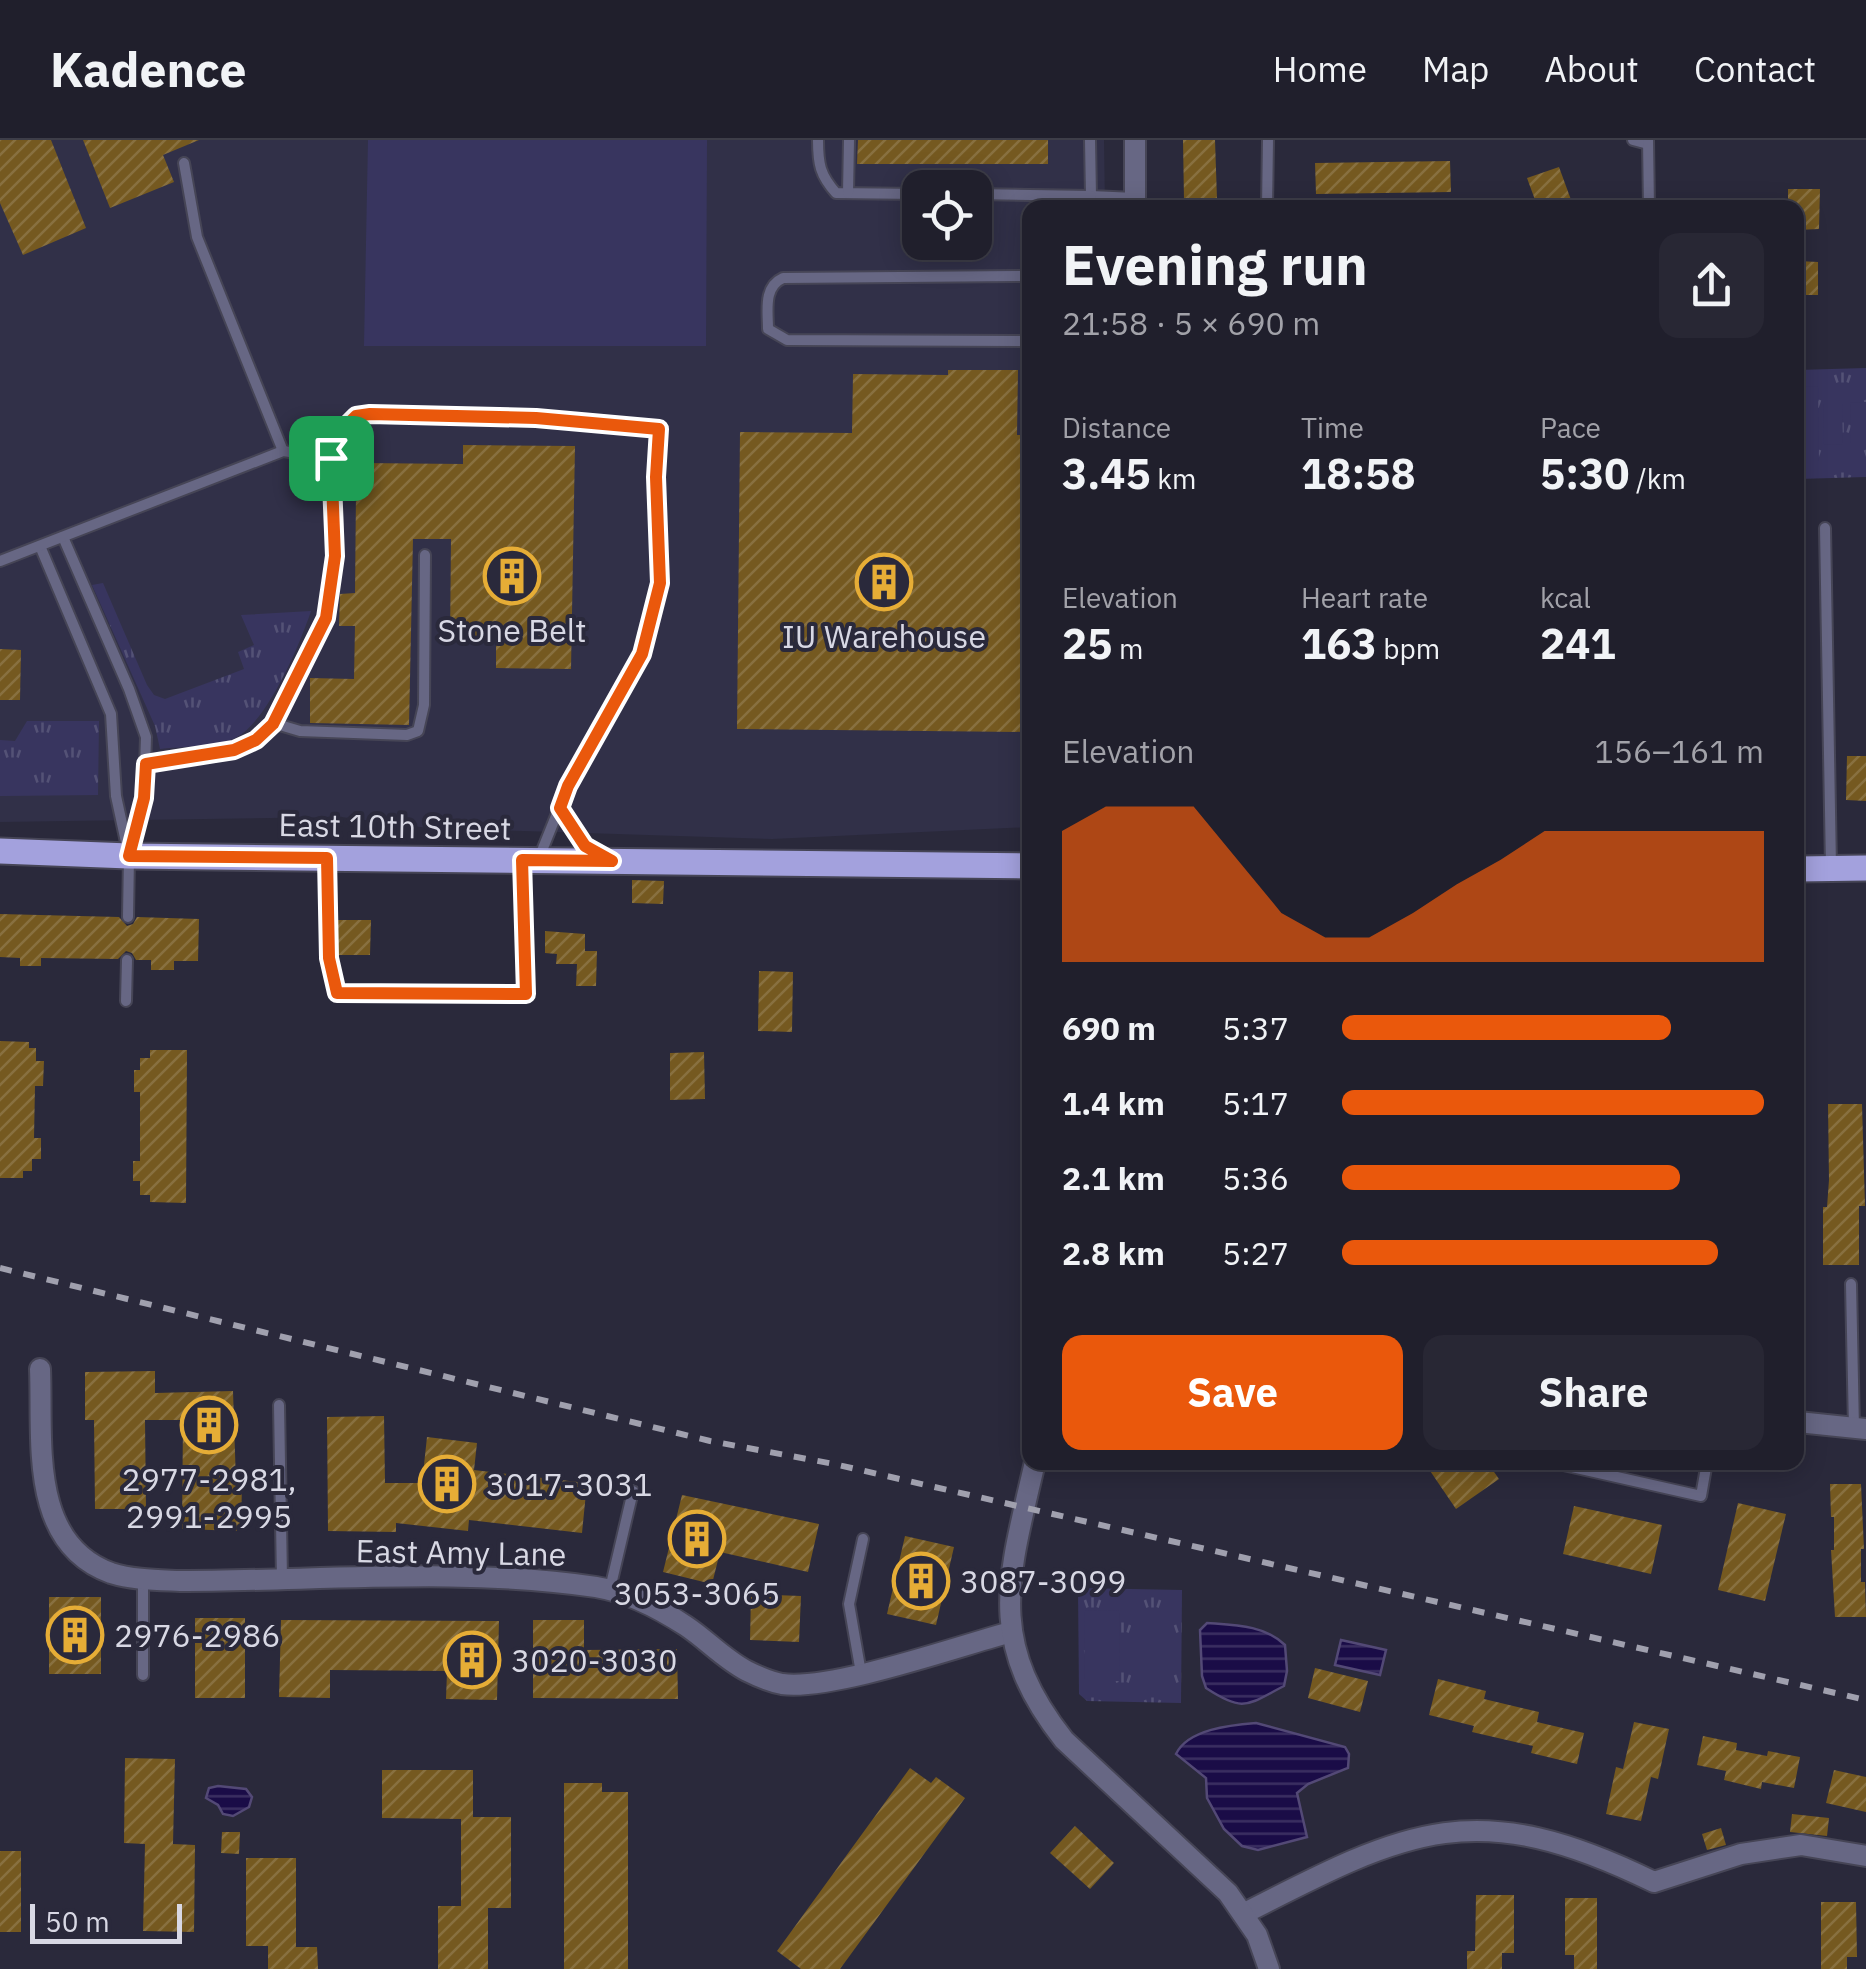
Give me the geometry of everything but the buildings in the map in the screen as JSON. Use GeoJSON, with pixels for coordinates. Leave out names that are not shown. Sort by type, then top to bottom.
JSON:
{"type":"FeatureCollection","features":[{"type":"Feature","properties":{"kind":"main road","name":"East 10th Street"},"geometry":{"type":"LineString","coordinates":[[0,851],[129,856],[1022,866]]}},
{"type":"Feature","properties":{"kind":"main road"},"geometry":{"type":"LineString","coordinates":[[1804,868],[1866,868]]}},
{"type":"Feature","properties":{"kind":"street"},"geometry":{"type":"LineString","coordinates":[[1135,140],[1135,200]]}},
{"type":"Feature","properties":{"kind":"street","name":"East Amy Lane"},"geometry":{"type":"LineString","coordinates":[[40,1369],[44,1488],[52,1516],[65,1541],[86,1561],[112,1573],[144,1579],[509,1578],[610,1590],[688,1627],[749,1672],[783,1684],[861,1673],[1010,1632]]}},
{"type":"Feature","properties":{"kind":"street"},"geometry":{"type":"LineString","coordinates":[[1804,1423],[1860,1430]]}},
{"type":"Feature","properties":{"kind":"street"},"geometry":{"type":"LineString","coordinates":[[1034,1470],[1010,1595],[1010,1632],[1016,1659],[1028,1685],[1064,1740],[1228,1893],[1258,1935],[1269,1969]]}},
{"type":"Feature","properties":{"kind":"street"},"geometry":{"type":"LineString","coordinates":[[1243,1914],[1396,1842],[1466,1830],[1503,1831],[1561,1842],[1602,1856],[1654,1882],[1741,1854],[1801,1844],[1866,1856]]}},
{"type":"Feature","properties":{"kind":"lane"},"geometry":{"type":"LineString","coordinates":[[818,140],[822,178],[836,193],[902,194]]}},
{"type":"Feature","properties":{"kind":"lane"},"geometry":{"type":"LineString","coordinates":[[848,193],[849,140]]}},
{"type":"Feature","properties":{"kind":"lane"},"geometry":{"type":"LineString","coordinates":[[1090,140],[1091,196]]}},
{"type":"Feature","properties":{"kind":"lane"},"geometry":{"type":"LineString","coordinates":[[1268,140],[1268,200]]}},
{"type":"Feature","properties":{"kind":"lane"},"geometry":{"type":"LineString","coordinates":[[1633,140],[1648,142],[1650,200]]}},
{"type":"Feature","properties":{"kind":"lane"},"geometry":{"type":"LineString","coordinates":[[184,163],[197,237],[283,451]]}},
{"type":"Feature","properties":{"kind":"lane"},"geometry":{"type":"LineString","coordinates":[[992,194],[1116,200]]}},
{"type":"Feature","properties":{"kind":"lane"},"geometry":{"type":"LineString","coordinates":[[1022,276],[783,278],[775,282],[768,294],[768,329],[786,340],[1022,340]]}},
{"type":"Feature","properties":{"kind":"lane"},"geometry":{"type":"LineString","coordinates":[[146,764],[234,750],[256,740],[273,724],[326,618],[335,556],[331,458],[356,416],[536,418],[659,429],[656,477],[660,583],[642,654],[530,860],[526,994],[337,993],[329,958],[327,858]]}},
{"type":"Feature","properties":{"kind":"lane"},"geometry":{"type":"LineString","coordinates":[[0,562],[283,451],[331,458]]}},
{"type":"Feature","properties":{"kind":"lane"},"geometry":{"type":"LineString","coordinates":[[1825,528],[1831,868]]}},
{"type":"Feature","properties":{"kind":"lane"},"geometry":{"type":"LineString","coordinates":[[63,537],[146,737],[144,798],[129,856]]}},
{"type":"Feature","properties":{"kind":"lane"},"geometry":{"type":"LineString","coordinates":[[40,546],[111,714],[116,796],[129,856],[128,917]]}},
{"type":"Feature","properties":{"kind":"lane"},"geometry":{"type":"LineString","coordinates":[[273,724],[300,730],[407,734],[418,731],[424,705],[425,555]]}},
{"type":"Feature","properties":{"kind":"lane"},"geometry":{"type":"LineString","coordinates":[[560,808],[585,846],[612,861]]}},
{"type":"Feature","properties":{"kind":"lane"},"geometry":{"type":"LineString","coordinates":[[126,1002],[128,960]]}},
{"type":"Feature","properties":{"kind":"lane"},"geometry":{"type":"LineString","coordinates":[[1851,1284],[1860,1430]]}},
{"type":"Feature","properties":{"kind":"lane"},"geometry":{"type":"LineString","coordinates":[[279,1405],[282,1580]]}},
{"type":"Feature","properties":{"kind":"lane"},"geometry":{"type":"LineString","coordinates":[[1586,1470],[1701,1496],[1706,1470]]}},
{"type":"Feature","properties":{"kind":"lane"},"geometry":{"type":"LineString","coordinates":[[610,1590],[634,1491]]}},
{"type":"Feature","properties":{"kind":"lane"},"geometry":{"type":"LineString","coordinates":[[861,1673],[849,1604],[863,1539]]}},
{"type":"Feature","properties":{"kind":"lane"},"geometry":{"type":"LineString","coordinates":[[143,1675],[144,1579]]}},
{"type":"Feature","properties":{"kind":"shaded area"},"geometry":{"type":"Polygon","coordinates":[[[0,140],[1104,140],[1105,200],[1022,200],[1022,827],[772,839],[428,828],[341,817],[0,822],[0,140]]]}},
{"type":"Feature","properties":{"kind":"shaded area"},"geometry":{"type":"Polygon","coordinates":[[[1207,1623],[1249,1627],[1277,1638],[1285,1645],[1284,1686],[1245,1704],[1229,1701],[1206,1688],[1200,1630],[1207,1623]]]}},
{"type":"Feature","properties":{"kind":"shaded area"},"geometry":{"type":"Polygon","coordinates":[[[1341,1640],[1386,1650],[1380,1675],[1335,1665],[1341,1640]]]}},
{"type":"Feature","properties":{"kind":"shaded area"},"geometry":{"type":"Polygon","coordinates":[[[1256,1723],[1345,1747],[1349,1754],[1348,1768],[1308,1784],[1297,1793],[1307,1837],[1258,1850],[1242,1846],[1224,1829],[1207,1798],[1206,1778],[1176,1754],[1200,1734],[1256,1723]]]}},
{"type":"Feature","properties":{"kind":"shaded area"},"geometry":{"type":"Polygon","coordinates":[[[209,1788],[246,1789],[252,1797],[249,1807],[233,1816],[223,1814],[218,1805],[206,1798],[209,1788]]]}},
{"type":"Feature","properties":{"kind":"green space"},"geometry":{"type":"Polygon","coordinates":[[[368,140],[707,140],[706,346],[364,346],[368,140]]]}},
{"type":"Feature","properties":{"kind":"green space"},"geometry":{"type":"Polygon","coordinates":[[[1866,368],[1866,477],[1804,479],[1804,370],[1866,368]]]}},
{"type":"Feature","properties":{"kind":"green space"},"geometry":{"type":"Polygon","coordinates":[[[1818,386],[1819,463],[1804,463],[1804,387],[1818,386]]]}},
{"type":"Feature","properties":{"kind":"green space"},"geometry":{"type":"Polygon","coordinates":[[[1866,402],[1866,444],[1851,444],[1850,403],[1866,402]]]}},
{"type":"Feature","properties":{"kind":"green space"},"geometry":{"type":"Polygon","coordinates":[[[1823,403],[1842,403],[1843,444],[1824,445],[1823,403]]]}},
{"type":"Feature","properties":{"kind":"green space"},"geometry":{"type":"Polygon","coordinates":[[[103,583],[147,685],[154,695],[165,699],[244,669],[238,652],[254,645],[241,615],[311,611],[282,680],[249,728],[219,743],[160,749],[155,726],[92,585],[103,583]]]}},
{"type":"Feature","properties":{"kind":"green space"},"geometry":{"type":"Polygon","coordinates":[[[27,721],[99,721],[98,795],[0,796],[0,740],[15,741],[27,721]]]}},
{"type":"Feature","properties":{"kind":"green space"},"geometry":{"type":"Polygon","coordinates":[[[1078,1588],[1182,1590],[1181,1703],[1087,1701],[1079,1694],[1078,1588]]]}},
{"type":"Feature","properties":{"kind":"green space"},"geometry":{"type":"Polygon","coordinates":[[[1131,1609],[1165,1609],[1165,1680],[1131,1680],[1131,1609]]]}},
{"type":"Feature","properties":{"kind":"green space"},"geometry":{"type":"Polygon","coordinates":[[[1085,1610],[1120,1611],[1119,1681],[1084,1681],[1085,1610]]]}},
{"type":"Feature","properties":{"kind":"railway"},"geometry":{"type":"LineString","coordinates":[[0,1268],[710,1441],[834,1464],[1866,1700]]}},
{"type":"Feature","properties":{"kind":"place","name":"Stone Belt"},"geometry":{"type":"Point","coordinates":[512,576]}},
{"type":"Feature","properties":{"kind":"place","name":"IU Warehouse"},"geometry":{"type":"Point","coordinates":[884,582]}},
{"type":"Feature","properties":{"kind":"place","name":"2977-2981, 2991-2995"},"geometry":{"type":"Point","coordinates":[209,1425]}},
{"type":"Feature","properties":{"kind":"place","name":"3017-3031"},"geometry":{"type":"Point","coordinates":[447,1484]}},
{"type":"Feature","properties":{"kind":"place","name":"3053-3065"},"geometry":{"type":"Point","coordinates":[697,1539]}},
{"type":"Feature","properties":{"kind":"place","name":"3087-3099"},"geometry":{"type":"Point","coordinates":[921,1581]}},
{"type":"Feature","properties":{"kind":"place","name":"2976-2986"},"geometry":{"type":"Point","coordinates":[75,1635]}},
{"type":"Feature","properties":{"kind":"place","name":"3020-3030"},"geometry":{"type":"Point","coordinates":[472,1660]}},
{"type":"Feature","properties":{"kind":"route"},"geometry":{"type":"LineString","coordinates":[[370,414],[536,418],[659,429],[656,477],[660,583],[642,654],[568,786],[560,808],[585,846],[612,861],[522,860],[526,994],[337,993],[329,958],[327,858],[129,856],[144,798],[146,764],[234,750],[256,740],[273,724],[298,675],[326,618],[335,556],[331,458],[348,424],[356,416],[370,414]]}}]}
